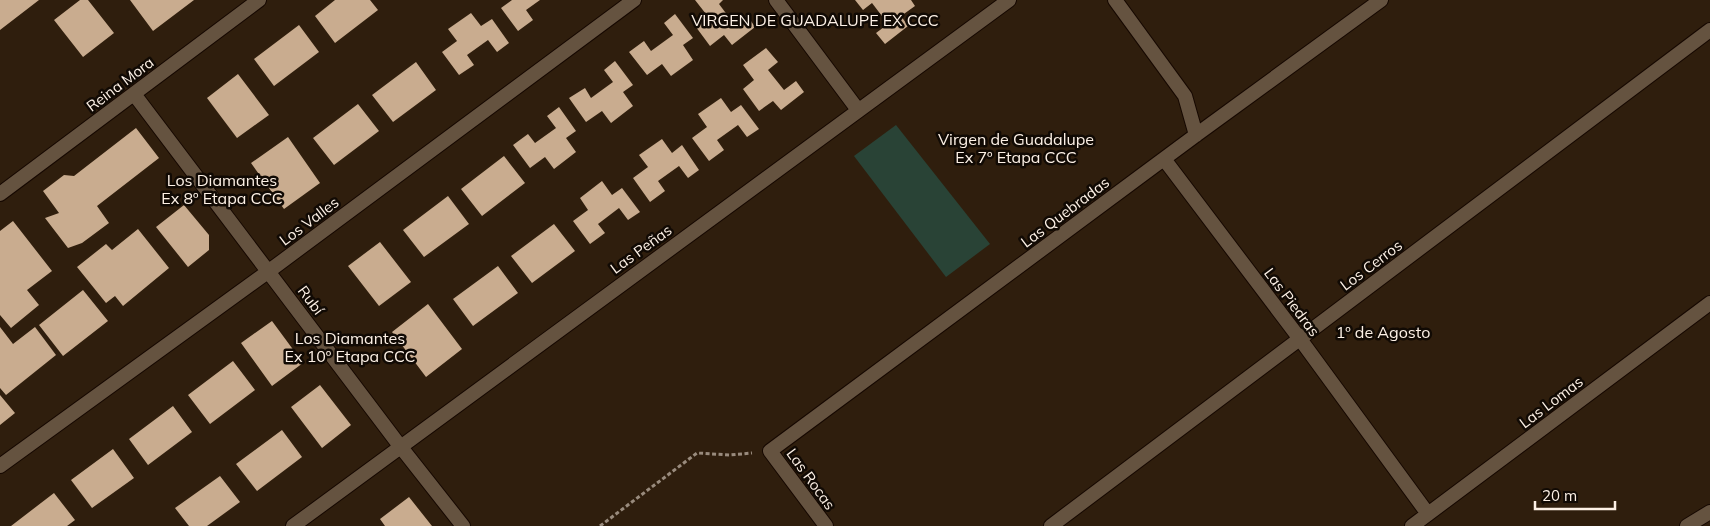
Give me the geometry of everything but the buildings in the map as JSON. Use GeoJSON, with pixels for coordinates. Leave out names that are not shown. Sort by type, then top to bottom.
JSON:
{"type":"FeatureCollection","features":[{"type":"Feature","properties":{"kind":"street","name":"Reina Mora"},"geometry":{"type":"LineString","coordinates":[[0,194],[258,0]]}},
{"type":"Feature","properties":{"kind":"street","name":"Los Valles"},"geometry":{"type":"LineString","coordinates":[[0,466],[269,271],[634,0]]}},
{"type":"Feature","properties":{"kind":"street"},"geometry":{"type":"LineString","coordinates":[[776,0],[858,110]]}},
{"type":"Feature","properties":{"kind":"street","name":"Las Peñas"},"geometry":{"type":"LineString","coordinates":[[293,526],[1010,0]]}},
{"type":"Feature","properties":{"kind":"street"},"geometry":{"type":"LineString","coordinates":[[1115,0],[1185,96],[1196,134]]}},
{"type":"Feature","properties":{"kind":"street","name":"Las Quebradas"},"geometry":{"type":"LineString","coordinates":[[770,451],[1196,134],[1380,0]]}},
{"type":"Feature","properties":{"kind":"street","name":"Los Cerros"},"geometry":{"type":"LineString","coordinates":[[1051,526],[1710,30]]}},
{"type":"Feature","properties":{"kind":"street","name":"Rubí"},"geometry":{"type":"LineString","coordinates":[[134,94],[400,446],[463,526]]}},
{"type":"Feature","properties":{"kind":"street","name":"Las Piedras"},"geometry":{"type":"LineString","coordinates":[[1164,158],[1428,514]]}},
{"type":"Feature","properties":{"kind":"street","name":"Las Lomas"},"geometry":{"type":"LineString","coordinates":[[1412,526],[1710,304]]}},
{"type":"Feature","properties":{"kind":"street","name":"Las Rocas"},"geometry":{"type":"LineString","coordinates":[[770,451],[826,526]]}},
{"type":"Feature","properties":{"kind":"street"},"geometry":{"type":"LineString","coordinates":[[1687,526],[1710,512]]}},
{"type":"Feature","properties":{"kind":"path"},"geometry":{"type":"LineString","coordinates":[[600,526],[697,453],[730,455],[770,451]]}},
{"type":"Feature","properties":{"kind":"green space"},"geometry":{"type":"Polygon","coordinates":[[[896,125],[990,244],[946,277],[854,156],[896,125]]]}},
{"type":"Feature","properties":{"kind":"district","name":"VIRGEN DE GUADALUPE EX CCC"},"geometry":{"type":"Point","coordinates":[815,20]}},
{"type":"Feature","properties":{"kind":"district","name":"Virgen de Guadalupe Ex 7º Etapa CCC"},"geometry":{"type":"Point","coordinates":[1016,148]}},
{"type":"Feature","properties":{"kind":"district","name":"Los Diamantes Ex 8º Etapa CCC"},"geometry":{"type":"Point","coordinates":[222,189]}},
{"type":"Feature","properties":{"kind":"district","name":"1º de Agosto"},"geometry":{"type":"Point","coordinates":[1383,332]}},
{"type":"Feature","properties":{"kind":"district","name":"Los Diamantes Ex 10º Etapa CCC"},"geometry":{"type":"Point","coordinates":[350,347]}}]}
